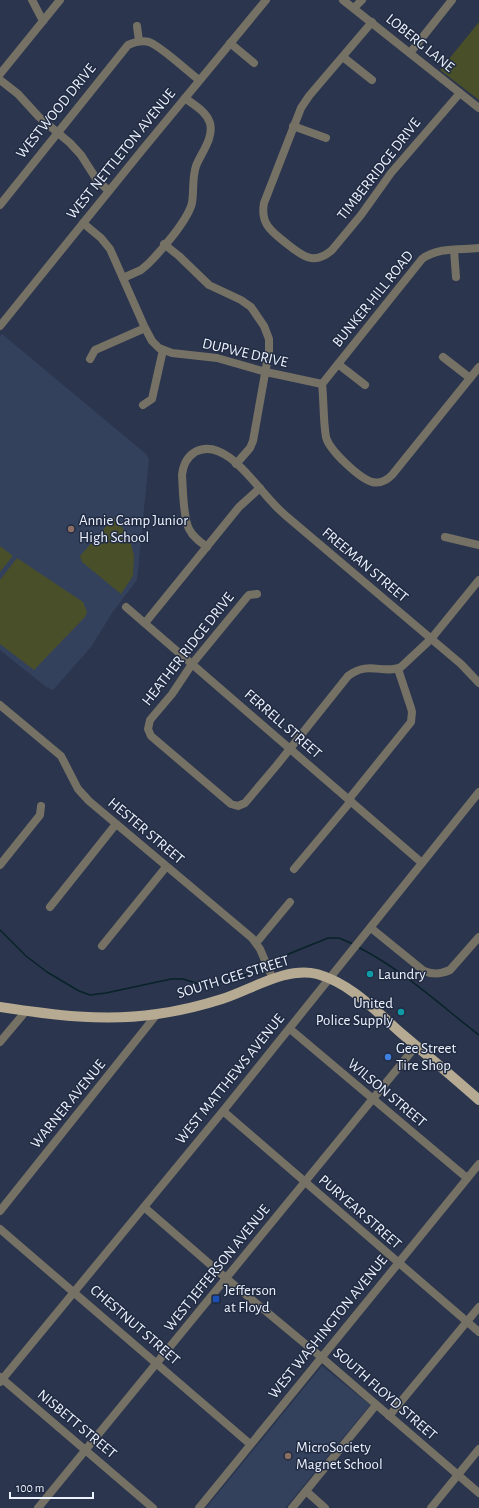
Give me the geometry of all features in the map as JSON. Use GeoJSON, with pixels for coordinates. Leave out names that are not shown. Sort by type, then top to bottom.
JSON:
{"type":"FeatureCollection","features":[{"type":"Feature","properties":{"kind":"main road","name":"SOUTH GEE STREET"},"geometry":{"type":"LineString","coordinates":[[0,1007],[86,1018],[132,1018],[191,1008],[223,998],[271,975],[284,975],[299,972],[316,974],[330,978],[359,997],[479,1100]]}},
{"type":"Feature","properties":{"kind":"street"},"geometry":{"type":"LineString","coordinates":[[32,0],[44,21]]}},
{"type":"Feature","properties":{"kind":"street"},"geometry":{"type":"LineString","coordinates":[[0,74],[60,0]]}},
{"type":"Feature","properties":{"kind":"street","name":"WEST NETTLETON AVENUE"},"geometry":{"type":"LineString","coordinates":[[0,326],[184,98],[266,0]]}},
{"type":"Feature","properties":{"kind":"street","name":"LOBERG LANE"},"geometry":{"type":"LineString","coordinates":[[343,0],[479,108]]}},
{"type":"Feature","properties":{"kind":"street"},"geometry":{"type":"LineString","coordinates":[[354,8],[362,0]]}},
{"type":"Feature","properties":{"kind":"street"},"geometry":{"type":"LineString","coordinates":[[410,53],[452,0]]}},
{"type":"Feature","properties":{"kind":"street"},"geometry":{"type":"LineString","coordinates":[[326,138],[293,126],[301,108],[309,96],[372,22]]}},
{"type":"Feature","properties":{"kind":"street"},"geometry":{"type":"LineString","coordinates":[[137,26],[140,41],[149,42],[156,46],[199,80]]}},
{"type":"Feature","properties":{"kind":"street","name":"WESTWOOD DRIVE"},"geometry":{"type":"LineString","coordinates":[[0,204],[128,45],[140,41]]}},
{"type":"Feature","properties":{"kind":"street"},"geometry":{"type":"LineString","coordinates":[[230,43],[254,63]]}},
{"type":"Feature","properties":{"kind":"street"},"geometry":{"type":"LineString","coordinates":[[343,57],[372,80]]}},
{"type":"Feature","properties":{"kind":"street"},"geometry":{"type":"LineString","coordinates":[[0,80],[18,94],[39,117],[70,143],[81,155],[97,180],[109,191]]}},
{"type":"Feature","properties":{"kind":"street","name":"TIMBERRIDGE DRIVE"},"geometry":{"type":"LineString","coordinates":[[293,126],[264,203],[263,214],[268,226],[276,235],[303,256],[317,258],[324,257],[332,250],[361,215],[391,173],[460,93]]}},
{"type":"Feature","properties":{"kind":"street"},"geometry":{"type":"LineString","coordinates":[[123,278],[141,270],[148,264],[188,214],[192,202],[194,170],[210,134],[210,124],[203,112],[184,98]]}},
{"type":"Feature","properties":{"kind":"street"},"geometry":{"type":"LineString","coordinates":[[83,223],[101,238],[110,249],[145,328],[152,341],[163,350],[152,399],[143,405]]}},
{"type":"Feature","properties":{"kind":"street"},"geometry":{"type":"LineString","coordinates":[[164,244],[179,256],[209,285],[241,300],[256,313],[263,322],[268,339],[269,350],[253,441],[250,448],[236,464]]}},
{"type":"Feature","properties":{"kind":"street","name":"BUNKER HILL ROAD"},"geometry":{"type":"LineString","coordinates":[[322,384],[422,259],[435,251],[479,248]]}},
{"type":"Feature","properties":{"kind":"street"},"geometry":{"type":"LineString","coordinates":[[454,250],[456,277]]}},
{"type":"Feature","properties":{"kind":"street"},"geometry":{"type":"LineString","coordinates":[[90,359],[95,350],[145,328]]}},
{"type":"Feature","properties":{"kind":"street","name":"DUPWE DRIVE"},"geometry":{"type":"LineString","coordinates":[[163,350],[172,353],[217,358],[266,372],[322,384]]}},
{"type":"Feature","properties":{"kind":"street"},"geometry":{"type":"LineString","coordinates":[[443,357],[470,378]]}},
{"type":"Feature","properties":{"kind":"street"},"geometry":{"type":"LineString","coordinates":[[338,364],[365,385]]}},
{"type":"Feature","properties":{"kind":"street"},"geometry":{"type":"LineString","coordinates":[[322,384],[326,438],[330,447],[336,455],[365,479],[373,482],[382,482],[392,475],[479,367]]}},
{"type":"Feature","properties":{"kind":"street","name":"FREEMAN STREET"},"geometry":{"type":"LineString","coordinates":[[207,547],[194,537],[187,525],[182,475],[183,468],[190,455],[202,449],[221,452],[236,464],[250,476],[285,515],[461,664],[479,683]]}},
{"type":"Feature","properties":{"kind":"street"},"geometry":{"type":"LineString","coordinates":[[145,623],[239,507],[260,488]]}},
{"type":"Feature","properties":{"kind":"street"},"geometry":{"type":"LineString","coordinates":[[445,537],[479,545]]}},
{"type":"Feature","properties":{"kind":"street"},"geometry":{"type":"LineString","coordinates":[[290,748],[353,672],[368,668],[392,670],[401,667],[431,639],[479,580]]}},
{"type":"Feature","properties":{"kind":"street","name":"HEATHER RIDGE DRIVE"},"geometry":{"type":"LineString","coordinates":[[257,594],[246,597],[192,664],[172,694],[150,720],[148,725],[150,734],[232,804],[238,806],[245,803],[277,766],[290,748]]}},
{"type":"Feature","properties":{"kind":"street","name":"FERRELL STREET"},"geometry":{"type":"LineString","coordinates":[[126,607],[422,863]]}},
{"type":"Feature","properties":{"kind":"street"},"geometry":{"type":"LineString","coordinates":[[294,869],[411,722],[412,712],[398,668]]}},
{"type":"Feature","properties":{"kind":"street","name":"HESTER STREET"},"geometry":{"type":"LineString","coordinates":[[0,705],[60,756],[78,790],[89,801],[256,943],[263,955],[271,975]]}},
{"type":"Feature","properties":{"kind":"street","name":"WEST MATTHEWS AVENUE"},"geometry":{"type":"LineString","coordinates":[[1,1380],[290,1029],[479,792]]}},
{"type":"Feature","properties":{"kind":"street"},"geometry":{"type":"LineString","coordinates":[[2,860],[40,815],[41,806]]}},
{"type":"Feature","properties":{"kind":"street"},"geometry":{"type":"LineString","coordinates":[[50,907],[116,824]]}},
{"type":"Feature","properties":{"kind":"street"},"geometry":{"type":"LineString","coordinates":[[102,946],[166,867]]}},
{"type":"Feature","properties":{"kind":"street"},"geometry":{"type":"LineString","coordinates":[[256,943],[290,902]]}},
{"type":"Feature","properties":{"kind":"street"},"geometry":{"type":"LineString","coordinates":[[371,928],[424,971],[433,974],[444,973],[450,970],[479,937]]}},
{"type":"Feature","properties":{"kind":"street"},"geometry":{"type":"LineString","coordinates":[[0,1042],[26,1011]]}},
{"type":"Feature","properties":{"kind":"street","name":"WARNER AVENUE"},"geometry":{"type":"LineString","coordinates":[[0,1211],[157,1014]]}},
{"type":"Feature","properties":{"kind":"street","name":"WILSON STREET"},"geometry":{"type":"LineString","coordinates":[[290,1029],[467,1178]]}},
{"type":"Feature","properties":{"kind":"street","name":"WEST JEFFERSON AVENUE"},"geometry":{"type":"LineString","coordinates":[[38,1508],[416,1046]]}},
{"type":"Feature","properties":{"kind":"street","name":"PURYEAR STREET"},"geometry":{"type":"LineString","coordinates":[[223,1111],[479,1332]]}},
{"type":"Feature","properties":{"kind":"street","name":"WEST WASHINGTON AVENUE"},"geometry":{"type":"LineString","coordinates":[[199,1508],[479,1164]]}},
{"type":"Feature","properties":{"kind":"street","name":"SOUTH FLOYD STREET"},"geometry":{"type":"LineString","coordinates":[[144,1207],[226,1279],[321,1357],[479,1493]]}},
{"type":"Feature","properties":{"kind":"street","name":"CHESTNUT STREET"},"geometry":{"type":"LineString","coordinates":[[0,1229],[250,1444]]}},
{"type":"Feature","properties":{"kind":"street"},"geometry":{"type":"LineString","coordinates":[[389,1416],[479,1308]]}},
{"type":"Feature","properties":{"kind":"street","name":"NISBETT STREET"},"geometry":{"type":"LineString","coordinates":[[1,1380],[86,1450],[153,1508]]}},
{"type":"Feature","properties":{"kind":"street"},"geometry":{"type":"LineString","coordinates":[[292,1508],[376,1405]]}},
{"type":"Feature","properties":{"kind":"street"},"geometry":{"type":"LineString","coordinates":[[431,1508],[479,1449]]}},
{"type":"Feature","properties":{"kind":"street"},"geometry":{"type":"LineString","coordinates":[[306,1491],[325,1508]]}},
{"type":"Feature","properties":{"kind":"shaded area","name":"Annie Camp Junior High School"},"geometry":{"type":"Polygon","coordinates":[[[2,334],[146,454],[149,459],[137,580],[112,613],[91,647],[53,690],[45,686],[0,650],[0,336],[2,334]]]}},
{"type":"Feature","properties":{"kind":"shaded area","name":"MicroSociety Magnet School"},"geometry":{"type":"Polygon","coordinates":[[[322,1366],[370,1405],[285,1508],[206,1508],[322,1366]]]}},
{"type":"Feature","properties":{"kind":"green space"},"geometry":{"type":"Polygon","coordinates":[[[479,22],[479,100],[440,70],[479,22]]]}},
{"type":"Feature","properties":{"kind":"green space"},"geometry":{"type":"Polygon","coordinates":[[[114,517],[129,536],[134,556],[133,576],[121,594],[82,562],[80,556],[114,517]]]}},
{"type":"Feature","properties":{"kind":"green space"},"geometry":{"type":"Polygon","coordinates":[[[0,546],[13,556],[0,572],[0,546]]]}},
{"type":"Feature","properties":{"kind":"green space"},"geometry":{"type":"Polygon","coordinates":[[[17,558],[83,602],[87,612],[85,617],[34,670],[0,644],[0,580],[17,558]]]}},
{"type":"Feature","properties":{"kind":"waterway"},"geometry":{"type":"LineString","coordinates":[[0,930],[26,956],[47,972],[79,991],[90,995],[171,979],[183,979],[199,984],[208,984],[242,977],[264,965]]}},
{"type":"Feature","properties":{"kind":"waterway"},"geometry":{"type":"LineString","coordinates":[[269,962],[328,938],[339,938],[353,944]]}},
{"type":"Feature","properties":{"kind":"waterway"},"geometry":{"type":"LineString","coordinates":[[358,947],[375,956],[406,977],[479,1035]]}},
{"type":"Feature","properties":{"kind":"place","name":"Annie Camp Junior High School"},"geometry":{"type":"Point","coordinates":[71,529]}},
{"type":"Feature","properties":{"kind":"place","name":"Laundry"},"geometry":{"type":"Point","coordinates":[370,974]}},
{"type":"Feature","properties":{"kind":"place","name":"United Police Supply"},"geometry":{"type":"Point","coordinates":[401,1012]}},
{"type":"Feature","properties":{"kind":"place","name":"Gee Street Tire Shop"},"geometry":{"type":"Point","coordinates":[388,1057]}},
{"type":"Feature","properties":{"kind":"place","name":"Jefferson at Floyd"},"geometry":{"type":"Point","coordinates":[216,1299]}},
{"type":"Feature","properties":{"kind":"place","name":"MicroSociety Magnet School"},"geometry":{"type":"Point","coordinates":[288,1456]}}]}
